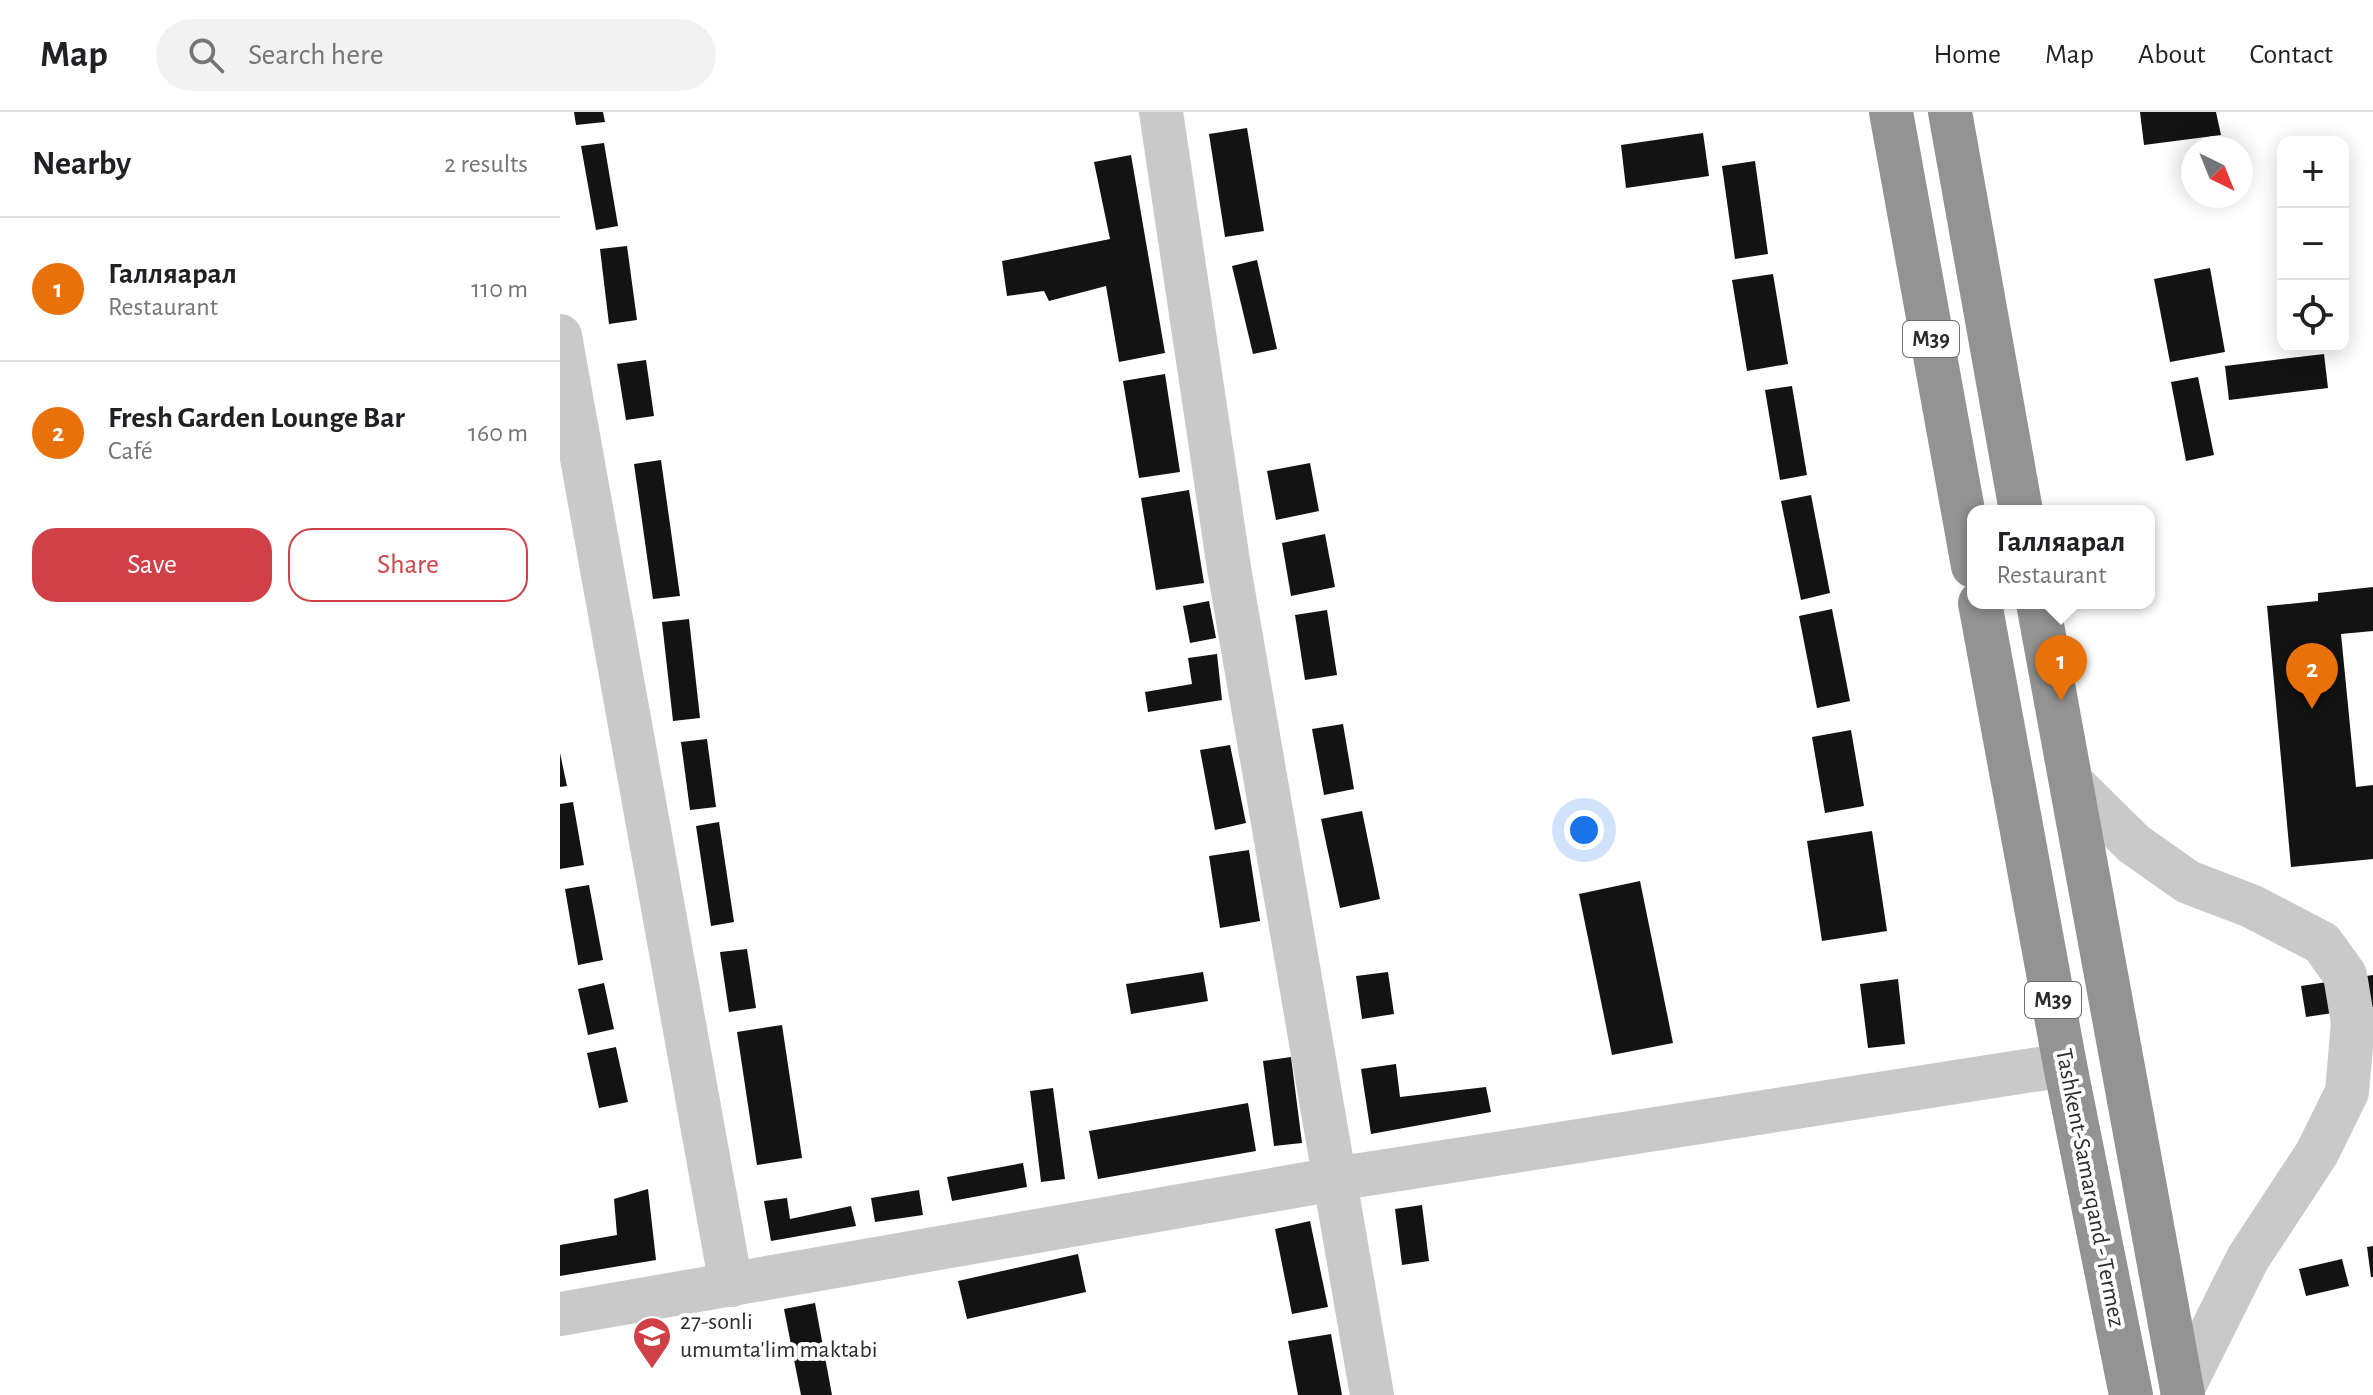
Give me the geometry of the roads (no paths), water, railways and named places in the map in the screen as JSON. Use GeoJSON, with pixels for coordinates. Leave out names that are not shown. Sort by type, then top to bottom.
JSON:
{"type":"FeatureCollection","features":[{"type":"Feature","properties":{"kind":"highway","name":"M39"},"geometry":{"type":"LineString","coordinates":[[1891,112],[1967,533]]}},
{"type":"Feature","properties":{"kind":"highway","name":"M39"},"geometry":{"type":"LineString","coordinates":[[1950,112],[2020,505]]}},
{"type":"Feature","properties":{"kind":"highway","name":"M39"},"geometry":{"type":"LineString","coordinates":[[1926,311],[1945,293],[1959,288],[1983,296]]}},
{"type":"Feature","properties":{"kind":"highway","name":"Tashkent-Samarqand - Termez"},"geometry":{"type":"LineString","coordinates":[[1981,609],[2065,1065],[2131,1395]]}},
{"type":"Feature","properties":{"kind":"highway","name":"M39"},"geometry":{"type":"LineString","coordinates":[[2039,609],[2182,1393]]}},
{"type":"Feature","properties":{"kind":"street"},"geometry":{"type":"LineString","coordinates":[[1161,112],[1229,568],[1372,1395]]}},
{"type":"Feature","properties":{"kind":"street"},"geometry":{"type":"LineString","coordinates":[[560,336],[731,1285]]}},
{"type":"Feature","properties":{"kind":"street"},"geometry":{"type":"LineString","coordinates":[[2073,784],[2134,844],[2188,882],[2251,906],[2322,943],[2345,975],[2353,1023],[2347,1092],[2317,1153],[2248,1258],[2182,1393]]}},
{"type":"Feature","properties":{"kind":"street"},"geometry":{"type":"LineString","coordinates":[[560,1314],[1335,1179],[2065,1065]]}},
{"type":"Feature","properties":{"kind":"place","name":"Галляарал"},"geometry":{"type":"Point","coordinates":[2061,701]}},
{"type":"Feature","properties":{"kind":"place","name":"Fresh Garden Lounge Bar"},"geometry":{"type":"Point","coordinates":[2312,709]}},
{"type":"Feature","properties":{"kind":"place","name":"27-sonli umumta'lim maktabi"},"geometry":{"type":"Point","coordinates":[652,1370]}}]}
